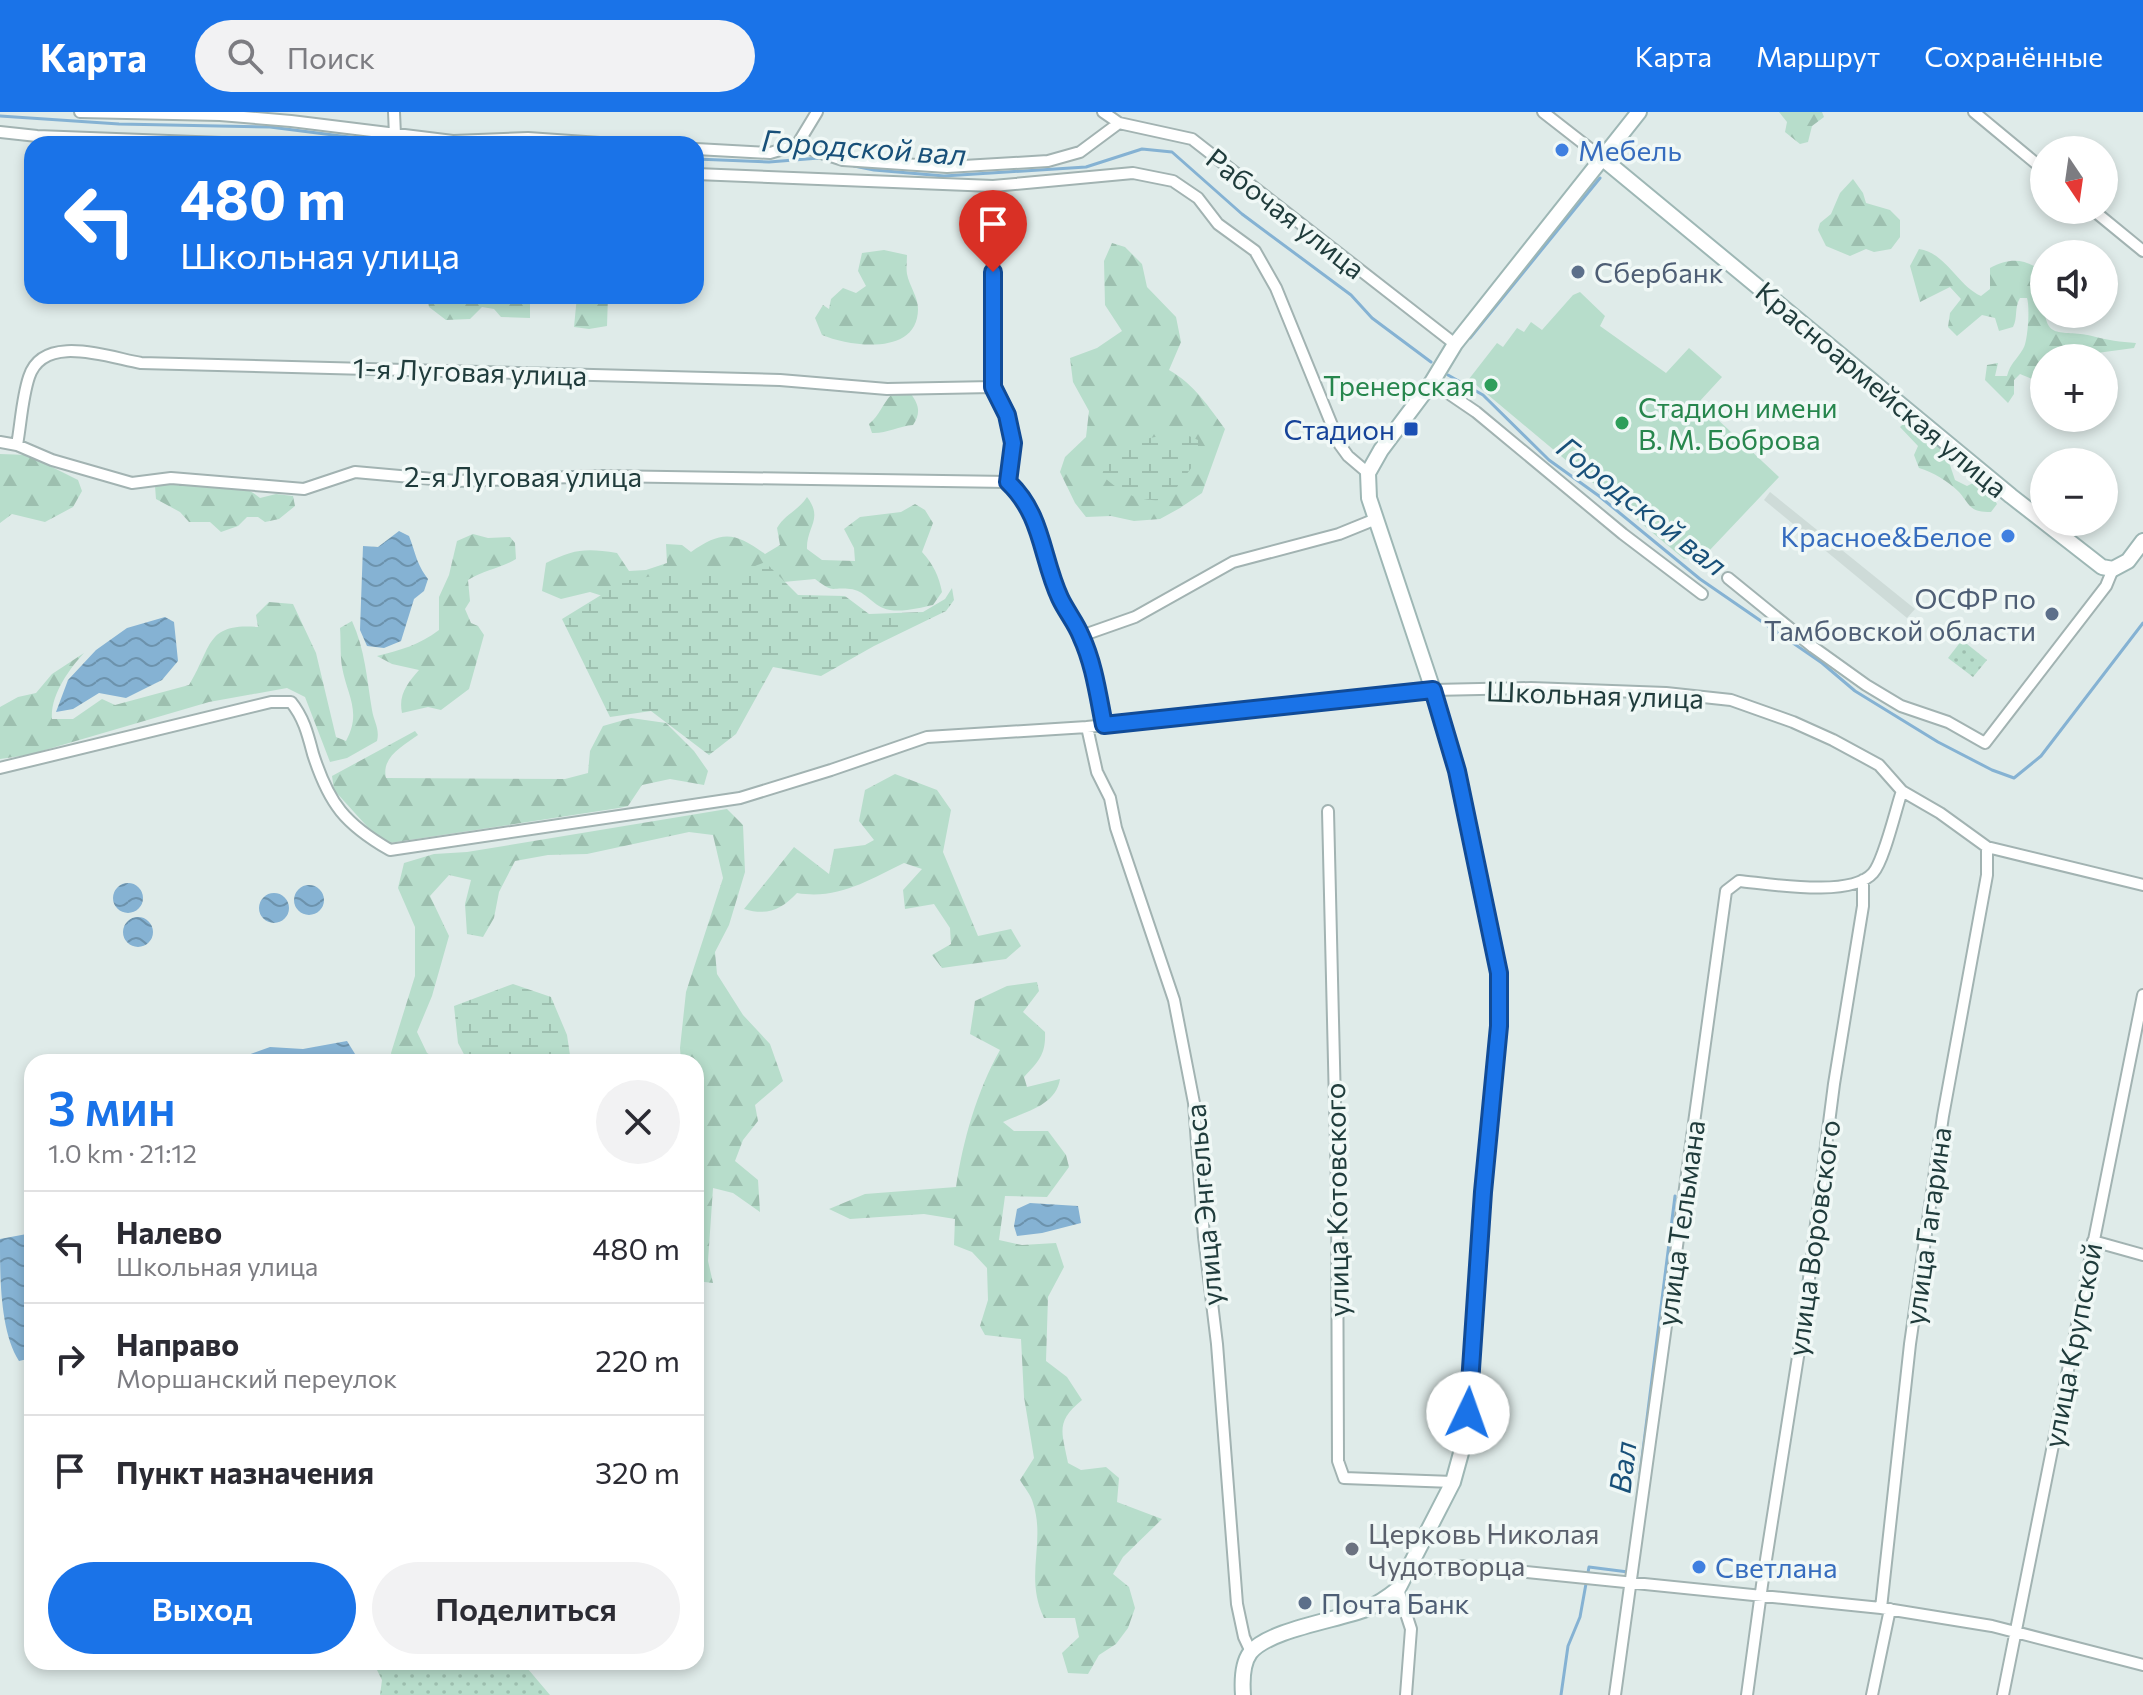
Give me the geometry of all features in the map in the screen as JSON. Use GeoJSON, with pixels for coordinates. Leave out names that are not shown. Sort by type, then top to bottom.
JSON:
{"type":"FeatureCollection","features":[{"type":"Feature","properties":{"kind":"street"},"geometry":{"type":"LineString","coordinates":[[80,112],[220,115],[405,136]]}},
{"type":"Feature","properties":{"kind":"street"},"geometry":{"type":"LineString","coordinates":[[394,112],[395,135]]}},
{"type":"Feature","properties":{"kind":"street"},"geometry":{"type":"LineString","coordinates":[[797,145],[817,112]]}},
{"type":"Feature","properties":{"kind":"street","name":"Рабочая улица"},"geometry":{"type":"LineString","coordinates":[[1103,112],[1119,123],[1192,139],[1455,344]]}},
{"type":"Feature","properties":{"kind":"street","name":"Красноармейская улица"},"geometry":{"type":"LineString","coordinates":[[1543,112],[2011,496],[2102,567],[2113,569]]}},
{"type":"Feature","properties":{"kind":"street"},"geometry":{"type":"LineString","coordinates":[[1251,1652],[1265,1640],[1366,1609],[1398,1589],[1453,1482],[1468,1413],[1480,1223],[1499,1026],[1499,973],[1457,771],[1369,498],[1368,473],[1455,344],[1639,112]]}},
{"type":"Feature","properties":{"kind":"street"},"geometry":{"type":"LineString","coordinates":[[1974,112],[2030,158]]}},
{"type":"Feature","properties":{"kind":"street"},"geometry":{"type":"LineString","coordinates":[[704,149],[770,153],[797,145],[843,160],[947,167],[1048,161],[1080,152],[1119,123]]}},
{"type":"Feature","properties":{"kind":"street"},"geometry":{"type":"LineString","coordinates":[[0,132],[37,136]]}},
{"type":"Feature","properties":{"kind":"street","name":"Рабочая улица"},"geometry":{"type":"LineString","coordinates":[[704,174],[993,186],[1133,173],[1173,181],[1198,198],[1218,224],[1255,251],[1276,288],[1340,445],[1368,473]]}},
{"type":"Feature","properties":{"kind":"street"},"geometry":{"type":"LineString","coordinates":[[993,186],[993,387],[1007,415],[1013,443],[1008,482],[1024,497],[1059,598],[1081,636],[1095,676],[1104,725]]}},
{"type":"Feature","properties":{"kind":"street"},"geometry":{"type":"LineString","coordinates":[[2110,224],[2143,251]]}},
{"type":"Feature","properties":{"kind":"street","name":"1-я Луговая улица"},"geometry":{"type":"LineString","coordinates":[[17,445],[29,375],[41,356],[63,349],[155,363],[780,380],[887,389],[993,387]]}},
{"type":"Feature","properties":{"kind":"street"},"geometry":{"type":"LineString","coordinates":[[1432,382],[1476,412],[1623,534],[1702,594]]}},
{"type":"Feature","properties":{"kind":"street","name":"2-я Луговая улица"},"geometry":{"type":"LineString","coordinates":[[0,442],[132,483],[171,478],[304,489],[355,472],[456,481],[602,476],[1008,482]]}},
{"type":"Feature","properties":{"kind":"street"},"geometry":{"type":"LineString","coordinates":[[1081,636],[1135,617],[1233,562],[1339,534],[1376,519]]}},
{"type":"Feature","properties":{"kind":"street"},"geometry":{"type":"LineString","coordinates":[[1728,578],[1813,647],[1866,685],[1901,706],[1948,722],[1985,743],[2106,586],[2113,569],[2128,561],[2143,541]]}},
{"type":"Feature","properties":{"kind":"street","name":"Школьная улица"},"geometry":{"type":"LineString","coordinates":[[0,768],[271,702],[291,702],[302,715],[330,798],[345,819],[390,850],[740,798],[927,737],[1087,727],[1433,690],[1531,688],[1666,693],[1731,700],[1833,740],[1879,765],[1902,791],[1940,813],[1987,847]]}},
{"type":"Feature","properties":{"kind":"street","name":"улица Энгельса"},"geometry":{"type":"LineString","coordinates":[[1087,727],[1097,772],[1110,798],[1116,828],[1174,1000],[1194,1103],[1237,1604],[1244,1637],[1251,1652],[1244,1667],[1243,1695]]}},
{"type":"Feature","properties":{"kind":"street","name":"улица Воровского"},"geometry":{"type":"LineString","coordinates":[[1747,1695],[1803,1325],[1834,1084],[1863,906],[1863,880],[1876,869],[1902,791]]}},
{"type":"Feature","properties":{"kind":"street","name":"улица Котовского"},"geometry":{"type":"LineString","coordinates":[[1328,811],[1335,1062],[1338,1461],[1344,1478],[1453,1482]]}},
{"type":"Feature","properties":{"kind":"street"},"geometry":{"type":"LineString","coordinates":[[1987,847],[2143,885]]}},
{"type":"Feature","properties":{"kind":"street","name":"улица Гагарина"},"geometry":{"type":"LineString","coordinates":[[1872,1695],[1885,1608],[1910,1344],[1943,1116],[1987,875],[1987,847]]}},
{"type":"Feature","properties":{"kind":"street","name":"улица Тельмана"},"geometry":{"type":"LineString","coordinates":[[1615,1695],[1726,891],[1739,881],[1821,889],[1863,880]]}},
{"type":"Feature","properties":{"kind":"street","name":"улица Крупской"},"geometry":{"type":"LineString","coordinates":[[2003,1695],[2143,995]]}},
{"type":"Feature","properties":{"kind":"street"},"geometry":{"type":"LineString","coordinates":[[2093,1241],[2143,1255]]}},
{"type":"Feature","properties":{"kind":"street"},"geometry":{"type":"LineString","coordinates":[[1410,1569],[1467,1566],[1885,1608],[1992,1626],[2143,1665]]}},
{"type":"Feature","properties":{"kind":"street"},"geometry":{"type":"LineString","coordinates":[[1398,1589],[1411,1629],[1406,1695]]}},
{"type":"Feature","properties":{"kind":"shaded area"},"geometry":{"type":"Polygon","coordinates":[[[1770,492],[1915,609],[1907,618],[1764,500],[1770,492]]]}},
{"type":"Feature","properties":{"kind":"green space"},"geometry":{"type":"Polygon","coordinates":[[[1779,112],[1822,112],[1824,117],[1812,126],[1808,142],[1800,144],[1785,132],[1787,122],[1779,112]]]}},
{"type":"Feature","properties":{"kind":"green space"},"geometry":{"type":"Polygon","coordinates":[[[1853,179],[1866,203],[1890,210],[1900,220],[1900,237],[1891,249],[1874,252],[1866,249],[1850,256],[1826,246],[1818,230],[1820,223],[1831,214],[1840,193],[1853,179]]]}},
{"type":"Feature","properties":{"kind":"green space"},"geometry":{"type":"Polygon","coordinates":[[[1112,243],[1125,247],[1142,264],[1147,287],[1176,317],[1181,342],[1169,370],[1193,389],[1225,429],[1202,493],[1160,519],[1134,521],[1111,516],[1086,517],[1075,503],[1060,472],[1065,457],[1086,437],[1089,411],[1073,382],[1070,358],[1097,348],[1122,331],[1105,305],[1104,261],[1112,243]]]}},
{"type":"Feature","properties":{"kind":"green space"},"geometry":{"type":"Polygon","coordinates":[[[1919,249],[1928,252],[1937,256],[1965,285],[1981,296],[1990,289],[1990,268],[2011,261],[2030,264],[2030,328],[2050,328],[2062,333],[2136,343],[2134,348],[2118,350],[2118,344],[2030,344],[2030,378],[2020,374],[2014,380],[2014,394],[2008,403],[1985,380],[1987,365],[1998,363],[1995,376],[2007,376],[2025,345],[2027,298],[2020,298],[2018,302],[2013,327],[1999,331],[1995,318],[1982,315],[1957,336],[1948,327],[1950,313],[1961,299],[1950,287],[1920,302],[1910,266],[1919,249]]]}},
{"type":"Feature","properties":{"kind":"green space"},"geometry":{"type":"Polygon","coordinates":[[[884,250],[907,255],[907,274],[918,309],[915,324],[907,335],[881,344],[865,344],[822,335],[815,318],[823,305],[829,309],[831,299],[843,288],[856,293],[866,286],[858,271],[862,253],[884,250]]]}},
{"type":"Feature","properties":{"kind":"green space","name":"Стадион имени В. М. Боброва"},"geometry":{"type":"Polygon","coordinates":[[[1580,292],[1605,316],[1600,326],[1666,373],[1689,348],[1722,377],[1699,402],[1779,477],[1708,552],[1684,559],[1469,379],[1497,343],[1503,347],[1517,328],[1524,332],[1531,322],[1542,330],[1573,295],[1580,292]]]}},
{"type":"Feature","properties":{"kind":"green space"},"geometry":{"type":"Polygon","coordinates":[[[428,304],[530,304],[530,318],[501,317],[494,309],[482,307],[470,319],[446,320],[428,304]]]}},
{"type":"Feature","properties":{"kind":"green space"},"geometry":{"type":"Polygon","coordinates":[[[576,304],[608,304],[607,326],[589,329],[574,327],[576,304]]]}},
{"type":"Feature","properties":{"kind":"green space"},"geometry":{"type":"Polygon","coordinates":[[[892,394],[911,394],[918,409],[916,421],[913,425],[872,433],[869,424],[892,394]]]}},
{"type":"Feature","properties":{"kind":"green space"},"geometry":{"type":"Polygon","coordinates":[[[1905,422],[1931,436],[1946,453],[1955,480],[1967,486],[1977,481],[1988,490],[1997,504],[1991,512],[1974,509],[1950,484],[1919,468],[1914,455],[1918,446],[1900,427],[1905,422]]]}},
{"type":"Feature","properties":{"kind":"green space"},"geometry":{"type":"Polygon","coordinates":[[[1180,432],[1198,440],[1198,459],[1168,499],[1149,500],[1132,496],[1102,475],[1110,450],[1180,432]]]}},
{"type":"Feature","properties":{"kind":"green space"},"geometry":{"type":"Polygon","coordinates":[[[0,454],[28,455],[78,480],[82,491],[73,507],[45,522],[12,514],[0,523],[0,454]]]}},
{"type":"Feature","properties":{"kind":"green space"},"geometry":{"type":"Polygon","coordinates":[[[173,482],[230,484],[260,498],[276,494],[293,496],[295,506],[279,519],[265,522],[258,517],[247,517],[238,526],[221,532],[210,522],[189,522],[180,512],[156,499],[155,486],[173,482]]]}},
{"type":"Feature","properties":{"kind":"green space"},"geometry":{"type":"Polygon","coordinates":[[[807,497],[814,517],[807,549],[822,560],[855,561],[854,548],[844,529],[860,517],[901,512],[915,504],[925,510],[933,523],[922,552],[935,570],[942,592],[933,605],[889,610],[859,592],[830,588],[815,579],[609,598],[590,592],[561,599],[542,591],[546,563],[580,551],[617,553],[629,571],[646,570],[667,563],[666,544],[682,545],[691,552],[711,540],[728,536],[745,541],[765,554],[780,545],[777,528],[807,497]]]}},
{"type":"Feature","properties":{"kind":"green space"},"geometry":{"type":"Polygon","coordinates":[[[473,534],[488,538],[510,537],[515,543],[516,559],[468,580],[470,601],[465,609],[471,623],[478,626],[484,635],[469,689],[441,710],[428,707],[402,713],[403,694],[419,670],[392,664],[377,656],[410,646],[439,630],[439,597],[449,575],[457,541],[473,534]]]}},
{"type":"Feature","properties":{"kind":"green space"},"geometry":{"type":"Polygon","coordinates":[[[765,562],[798,595],[845,596],[869,614],[923,612],[945,599],[952,588],[954,600],[946,611],[821,676],[773,667],[736,734],[709,755],[651,711],[610,717],[562,619],[624,581],[676,572],[727,577],[765,562]]]}},
{"type":"Feature","properties":{"kind":"green space"},"geometry":{"type":"Polygon","coordinates":[[[269,602],[293,604],[316,653],[336,737],[346,741],[351,731],[353,712],[342,667],[340,628],[352,621],[363,654],[377,741],[347,758],[330,762],[305,697],[287,688],[209,702],[28,755],[0,759],[0,707],[18,697],[36,693],[52,674],[84,653],[57,692],[52,719],[73,719],[102,699],[115,705],[189,685],[212,640],[228,629],[258,627],[256,615],[269,602]]]}},
{"type":"Feature","properties":{"kind":"green space"},"geometry":{"type":"Polygon","coordinates":[[[1962,640],[1987,660],[1973,677],[1948,658],[1962,640]]]}},
{"type":"Feature","properties":{"kind":"green space"},"geometry":{"type":"Polygon","coordinates":[[[631,718],[666,723],[694,751],[708,771],[704,785],[670,779],[642,785],[628,806],[383,844],[334,790],[332,776],[415,731],[418,735],[390,758],[386,778],[565,779],[588,773],[590,751],[603,726],[631,718]]]}},
{"type":"Feature","properties":{"kind":"green space"},"geometry":{"type":"Polygon","coordinates":[[[895,774],[937,790],[951,810],[943,852],[978,936],[1011,929],[1021,946],[1006,959],[942,968],[932,955],[951,944],[950,928],[934,904],[905,909],[903,890],[922,869],[904,863],[840,891],[797,893],[785,904],[767,911],[744,909],[794,847],[829,874],[834,849],[865,845],[874,840],[859,821],[865,790],[895,774]]]}},
{"type":"Feature","properties":{"kind":"green space"},"geometry":{"type":"Polygon","coordinates":[[[727,809],[743,825],[745,872],[729,925],[715,952],[717,974],[743,1015],[770,1044],[783,1081],[755,1105],[758,1121],[743,1140],[735,1161],[758,1180],[760,1212],[733,1193],[713,1188],[708,1261],[713,1283],[704,1282],[704,1054],[680,1054],[680,1048],[686,992],[723,878],[713,835],[689,832],[587,854],[548,855],[515,861],[499,892],[494,918],[483,937],[467,934],[465,904],[471,880],[449,875],[430,896],[449,936],[432,996],[417,1032],[429,1054],[391,1054],[415,976],[415,927],[398,888],[404,863],[434,854],[467,852],[727,809]]]}},
{"type":"Feature","properties":{"kind":"green space"},"geometry":{"type":"Polygon","coordinates":[[[1037,982],[1039,991],[1023,1012],[1045,1032],[1044,1046],[1038,1062],[1024,1077],[1027,1087],[1060,1079],[1046,1102],[1003,1122],[1014,1131],[1048,1131],[1066,1155],[1069,1167],[1047,1197],[1005,1196],[999,1240],[1022,1245],[1056,1243],[1064,1267],[1048,1297],[1046,1361],[1067,1377],[1082,1400],[1064,1421],[1068,1463],[1081,1470],[1106,1467],[1119,1478],[1117,1502],[1162,1519],[1123,1557],[1113,1574],[1129,1587],[1135,1608],[1128,1628],[1116,1644],[1099,1655],[1088,1674],[1068,1673],[1062,1653],[1079,1637],[1075,1618],[1044,1618],[1038,1603],[1036,1518],[1032,1500],[1020,1480],[1034,1458],[1024,1397],[1021,1339],[985,1335],[980,1326],[988,1300],[987,1268],[972,1252],[954,1245],[955,1219],[924,1214],[850,1219],[829,1209],[865,1194],[956,1187],[972,1116],[1000,1050],[970,1034],[975,1001],[1007,986],[1037,982]]]}},
{"type":"Feature","properties":{"kind":"green space"},"geometry":{"type":"Polygon","coordinates":[[[513,984],[551,997],[567,1035],[570,1054],[464,1054],[458,1043],[454,1006],[513,984]]]}},
{"type":"Feature","properties":{"kind":"green space"},"geometry":{"type":"Polygon","coordinates":[[[377,1670],[529,1670],[550,1695],[380,1695],[382,1680],[377,1670]]]}},
{"type":"Feature","properties":{"kind":"water"},"geometry":{"type":"Polygon","coordinates":[[[399,531],[409,536],[428,579],[424,591],[414,599],[401,641],[384,648],[367,646],[360,630],[363,546],[378,547],[399,531]]]}},
{"type":"Feature","properties":{"kind":"water"},"geometry":{"type":"Polygon","coordinates":[[[165,617],[174,622],[178,661],[162,680],[126,698],[99,693],[73,709],[56,712],[68,680],[96,650],[127,628],[165,617]]]}},
{"type":"Feature","properties":{"kind":"water"},"geometry":{"type":"Polygon","coordinates":[[[128,883],[139,887],[143,898],[139,909],[128,913],[117,909],[113,898],[117,887],[128,883]]]}},
{"type":"Feature","properties":{"kind":"water"},"geometry":{"type":"Polygon","coordinates":[[[309,885],[320,889],[324,900],[320,911],[309,915],[298,911],[294,900],[298,889],[309,885]]]}},
{"type":"Feature","properties":{"kind":"water"},"geometry":{"type":"Polygon","coordinates":[[[274,893],[285,897],[289,908],[285,919],[274,923],[263,919],[259,908],[263,897],[274,893]]]}},
{"type":"Feature","properties":{"kind":"water"},"geometry":{"type":"Polygon","coordinates":[[[138,917],[149,921],[153,932],[149,943],[138,947],[127,943],[123,932],[127,921],[138,917]]]}},
{"type":"Feature","properties":{"kind":"water"},"geometry":{"type":"Polygon","coordinates":[[[347,1041],[355,1054],[251,1054],[270,1047],[303,1049],[347,1041]]]}},
{"type":"Feature","properties":{"kind":"water"},"geometry":{"type":"Polygon","coordinates":[[[1030,1203],[1078,1206],[1081,1223],[1017,1236],[1014,1226],[1017,1209],[1030,1203]]]}},
{"type":"Feature","properties":{"kind":"water"},"geometry":{"type":"Polygon","coordinates":[[[24,1234],[24,1360],[19,1361],[5,1319],[0,1239],[24,1234]]]}},
{"type":"Feature","properties":{"kind":"waterway","name":"Городской вал"},"geometry":{"type":"LineString","coordinates":[[0,116],[119,124],[270,127],[341,136]]}},
{"type":"Feature","properties":{"kind":"waterway","name":"Городской вал"},"geometry":{"type":"LineString","coordinates":[[854,166],[944,176],[1086,167],[1142,149],[1172,152],[1242,214],[1351,295],[1372,318],[1431,362]]}},
{"type":"Feature","properties":{"kind":"waterway","name":"Городской вал"},"geometry":{"type":"LineString","coordinates":[[704,159],[827,160]]}},
{"type":"Feature","properties":{"kind":"waterway"},"geometry":{"type":"LineString","coordinates":[[1470,338],[1600,178]]}},
{"type":"Feature","properties":{"kind":"waterway","name":"Городской вал"},"geometry":{"type":"LineString","coordinates":[[1448,375],[1483,395],[1549,460],[1599,496],[1700,579],[1822,663],[1855,691],[1938,742],[2014,778],[2041,756],[2143,623]]}},
{"type":"Feature","properties":{"kind":"waterway","name":"Вал"},"geometry":{"type":"LineString","coordinates":[[1640,1474],[1675,1196]]}},
{"type":"Feature","properties":{"kind":"waterway","name":"Вал"},"geometry":{"type":"LineString","coordinates":[[1561,1695],[1568,1646],[1580,1617],[1589,1567],[1628,1572]]}},
{"type":"Feature","properties":{"kind":"place","name":"Мебель"},"geometry":{"type":"Point","coordinates":[1562,150]}},
{"type":"Feature","properties":{"kind":"place","name":"Сбербанк"},"geometry":{"type":"Point","coordinates":[1578,272]}},
{"type":"Feature","properties":{"kind":"place","name":"Тренерская"},"geometry":{"type":"Point","coordinates":[1491,385]}},
{"type":"Feature","properties":{"kind":"place","name":"Стадион имени В. М. Боброва"},"geometry":{"type":"Point","coordinates":[1622,423]}},
{"type":"Feature","properties":{"kind":"place","name":"Стадион"},"geometry":{"type":"Point","coordinates":[1411,429]}},
{"type":"Feature","properties":{"kind":"place","name":"Красное&Белое"},"geometry":{"type":"Point","coordinates":[2008,536]}},
{"type":"Feature","properties":{"kind":"place","name":"ОСФР по Тамбовской области"},"geometry":{"type":"Point","coordinates":[2052,614]}},
{"type":"Feature","properties":{"kind":"place","name":"Церковь Николая Чудотворца"},"geometry":{"type":"Point","coordinates":[1352,1549]}},
{"type":"Feature","properties":{"kind":"place","name":"Светлана"},"geometry":{"type":"Point","coordinates":[1699,1567]}},
{"type":"Feature","properties":{"kind":"place","name":"Почта Банк"},"geometry":{"type":"Point","coordinates":[1305,1603]}},
{"type":"Feature","properties":{"kind":"route"},"geometry":{"type":"LineString","coordinates":[[993,272],[993,387],[1007,415],[1013,443],[1008,482],[1024,497],[1059,598],[1081,636],[1095,676],[1104,725],[1433,690],[1457,771],[1499,973],[1499,1026],[1474,1302],[1468,1413]]}}]}
